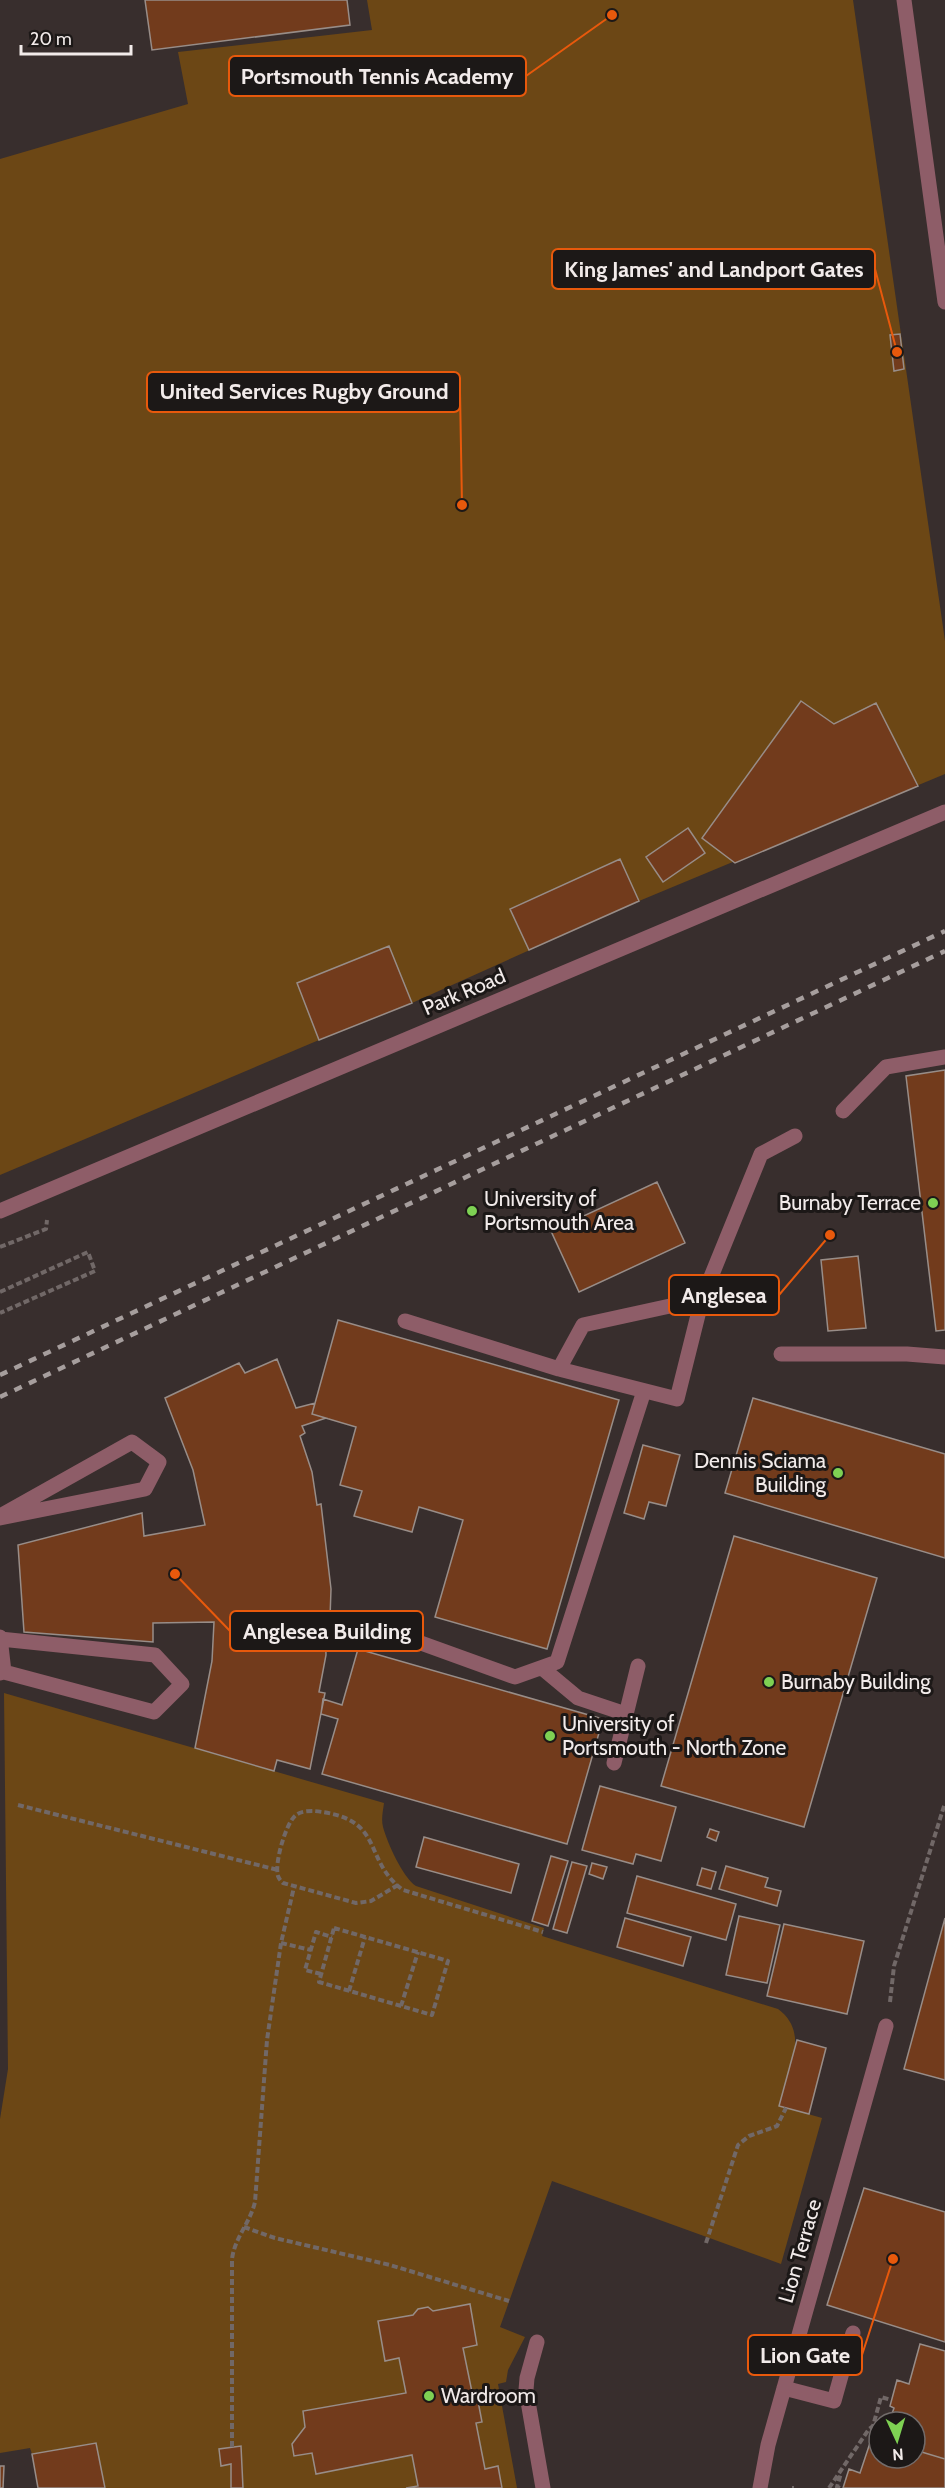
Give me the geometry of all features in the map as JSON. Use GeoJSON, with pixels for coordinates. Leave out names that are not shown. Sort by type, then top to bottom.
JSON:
{"type":"FeatureCollection","features":[{"type":"Feature","properties":{"kind":"street"},"geometry":{"type":"LineString","coordinates":[[904,0],[945,302]]}},
{"type":"Feature","properties":{"kind":"street","name":"Park Road"},"geometry":{"type":"LineString","coordinates":[[0,1211],[945,812]]}},
{"type":"Feature","properties":{"kind":"street"},"geometry":{"type":"LineString","coordinates":[[843,1111],[886,1067],[945,1057]]}},
{"type":"Feature","properties":{"kind":"street"},"geometry":{"type":"LineString","coordinates":[[405,1321],[559,1369],[677,1399],[702,1299],[761,1154],[795,1136]]}},
{"type":"Feature","properties":{"kind":"street"},"geometry":{"type":"LineString","coordinates":[[559,1369],[583,1325],[702,1299]]}},
{"type":"Feature","properties":{"kind":"street"},"geometry":{"type":"LineString","coordinates":[[781,1354],[907,1354],[945,1357]]}},
{"type":"Feature","properties":{"kind":"street"},"geometry":{"type":"LineString","coordinates":[[396,1634],[515,1677],[557,1662],[644,1391]]}},
{"type":"Feature","properties":{"kind":"street"},"geometry":{"type":"LineString","coordinates":[[132,1442],[159,1462],[145,1489],[0,1517],[132,1442]]}},
{"type":"Feature","properties":{"kind":"street"},"geometry":{"type":"LineString","coordinates":[[0,1638],[156,1655],[182,1684],[154,1712],[2,1672],[0,1638]]}},
{"type":"Feature","properties":{"kind":"street"},"geometry":{"type":"LineString","coordinates":[[614,1763],[638,1666]]}},
{"type":"Feature","properties":{"kind":"street"},"geometry":{"type":"LineString","coordinates":[[543,1668],[578,1698],[626,1714]]}},
{"type":"Feature","properties":{"kind":"street","name":"Lion Terrace"},"geometry":{"type":"LineString","coordinates":[[760,2488],[784,2388],[886,2026]]}},
{"type":"Feature","properties":{"kind":"street"},"geometry":{"type":"LineString","coordinates":[[784,2388],[834,2401],[853,2333]]}},
{"type":"Feature","properties":{"kind":"street"},"geometry":{"type":"LineString","coordinates":[[537,2342],[526,2390],[543,2488]]}},
{"type":"Feature","properties":{"kind":"path"},"geometry":{"type":"LineString","coordinates":[[0,1247],[46,1229]]}},
{"type":"Feature","properties":{"kind":"path"},"geometry":{"type":"LineString","coordinates":[[0,1292],[88,1252],[95,1271],[0,1313]]}},
{"type":"Feature","properties":{"kind":"path"},"geometry":{"type":"LineString","coordinates":[[886,2026],[894,1966],[945,1803]]}},
{"type":"Feature","properties":{"kind":"path"},"geometry":{"type":"LineString","coordinates":[[18,1805],[278,1870]]}},
{"type":"Feature","properties":{"kind":"path"},"geometry":{"type":"LineString","coordinates":[[398,1885],[371,1901],[356,1903],[294,1887],[279,1879],[278,1870],[289,1823],[295,1815],[315,1811],[346,1818],[362,1828],[389,1875],[408,1892],[543,1932]]}},
{"type":"Feature","properties":{"kind":"path"},"geometry":{"type":"LineString","coordinates":[[232,2447],[232,2259],[236,2240],[255,2202],[267,2040],[281,1943],[294,1887]]}},
{"type":"Feature","properties":{"kind":"path"},"geometry":{"type":"LineString","coordinates":[[334,1928],[448,1961],[432,2015],[319,1982],[332,1937],[334,1928]]}},
{"type":"Feature","properties":{"kind":"path"},"geometry":{"type":"LineString","coordinates":[[321,1974],[305,1970],[316,1932],[332,1937]]}},
{"type":"Feature","properties":{"kind":"path"},"geometry":{"type":"LineString","coordinates":[[349,1991],[365,1937]]}},
{"type":"Feature","properties":{"kind":"path"},"geometry":{"type":"LineString","coordinates":[[281,1943],[311,1950]]}},
{"type":"Feature","properties":{"kind":"path"},"geometry":{"type":"LineString","coordinates":[[401,2006],[418,1952]]}},
{"type":"Feature","properties":{"kind":"path"},"geometry":{"type":"LineString","coordinates":[[706,2243],[738,2145],[749,2136],[777,2126],[786,2108]]}},
{"type":"Feature","properties":{"kind":"path"},"geometry":{"type":"LineString","coordinates":[[244,2227],[275,2238],[390,2265],[509,2301]]}},
{"type":"Feature","properties":{"kind":"path"},"geometry":{"type":"LineString","coordinates":[[830,2488],[873,2426],[881,2397],[891,2400]]}},
{"type":"Feature","properties":{"kind":"path"},"geometry":{"type":"LineString","coordinates":[[840,2488],[837,2487],[843,2467]]}},
{"type":"Feature","properties":{"kind":"shaded area"},"geometry":{"type":"Polygon","coordinates":[[[367,0],[853,0],[945,641],[945,774],[639,901],[412,1003],[0,1175],[0,159],[188,104],[178,52],[372,30],[367,0]]]}},
{"type":"Feature","properties":{"kind":"shaded area"},"geometry":{"type":"Polygon","coordinates":[[[4,1693],[384,1803],[382,1824],[388,1841],[401,1868],[416,1886],[544,1928],[542,1936],[778,2009],[788,2019],[795,2042],[792,2067],[780,2106],[822,2118],[781,2264],[552,2181],[500,2327],[525,2337],[508,2370],[506,2382],[498,2384],[517,2488],[419,2488],[418,2486],[406,2488],[105,2488],[96,2443],[32,2454],[30,2448],[0,2453],[0,2119],[8,2069],[4,1693]]]}},
{"type":"Feature","properties":{"kind":"building"},"geometry":{"type":"Polygon","coordinates":[[[145,0],[347,0],[350,25],[152,50],[145,0]]]}},
{"type":"Feature","properties":{"kind":"building"},"geometry":{"type":"Polygon","coordinates":[[[900,334],[904,369],[894,371],[890,335],[900,334]]]}},
{"type":"Feature","properties":{"kind":"building"},"geometry":{"type":"Polygon","coordinates":[[[801,701],[834,724],[876,703],[918,786],[735,863],[702,838],[801,701]]]}},
{"type":"Feature","properties":{"kind":"building"},"geometry":{"type":"Polygon","coordinates":[[[688,828],[705,853],[663,882],[646,857],[688,828]]]}},
{"type":"Feature","properties":{"kind":"building"},"geometry":{"type":"Polygon","coordinates":[[[620,859],[639,901],[529,950],[510,909],[620,859]]]}},
{"type":"Feature","properties":{"kind":"building"},"geometry":{"type":"Polygon","coordinates":[[[389,946],[412,1003],[319,1040],[297,983],[389,946]]]}},
{"type":"Feature","properties":{"kind":"building","name":"Burnaby Terrace"},"geometry":{"type":"Polygon","coordinates":[[[945,1070],[945,1330],[936,1331],[906,1076],[945,1070]]]}},
{"type":"Feature","properties":{"kind":"building"},"geometry":{"type":"Polygon","coordinates":[[[657,1182],[685,1243],[579,1292],[551,1231],[657,1182]]]}},
{"type":"Feature","properties":{"kind":"building"},"geometry":{"type":"Polygon","coordinates":[[[858,1256],[866,1328],[828,1331],[821,1260],[858,1256]]]}},
{"type":"Feature","properties":{"kind":"building"},"geometry":{"type":"Polygon","coordinates":[[[338,1320],[619,1400],[547,1649],[435,1617],[463,1520],[419,1507],[412,1532],[354,1516],[362,1491],[340,1485],[356,1427],[312,1414],[338,1320]]]}},
{"type":"Feature","properties":{"kind":"building"},"geometry":{"type":"Polygon","coordinates":[[[277,1359],[296,1408],[315,1403],[312,1414],[326,1418],[302,1426],[305,1433],[300,1436],[312,1472],[317,1505],[321,1504],[331,1589],[330,1618],[325,1618],[326,1655],[319,1692],[325,1693],[310,1769],[277,1760],[274,1771],[195,1748],[212,1661],[214,1622],[153,1623],[153,1642],[24,1632],[18,1545],[142,1513],[144,1536],[205,1525],[193,1470],[165,1398],[239,1363],[245,1373],[277,1359]]]}},
{"type":"Feature","properties":{"kind":"building","name":"Dennis Sciama Building"},"geometry":{"type":"Polygon","coordinates":[[[753,1398],[945,1454],[945,1558],[725,1493],[753,1398]]]}},
{"type":"Feature","properties":{"kind":"building"},"geometry":{"type":"Polygon","coordinates":[[[643,1445],[680,1455],[666,1506],[649,1502],[644,1519],[624,1513],[643,1445]]]}},
{"type":"Feature","properties":{"kind":"building","name":"Burnaby Building"},"geometry":{"type":"Polygon","coordinates":[[[734,1536],[877,1578],[804,1827],[661,1786],[734,1536]]]}},
{"type":"Feature","properties":{"kind":"building"},"geometry":{"type":"Polygon","coordinates":[[[358,1649],[603,1719],[567,1844],[322,1774],[338,1719],[321,1714],[323,1699],[342,1705],[358,1649]]]}},
{"type":"Feature","properties":{"kind":"building"},"geometry":{"type":"Polygon","coordinates":[[[600,1786],[676,1807],[661,1861],[636,1854],[633,1864],[582,1850],[600,1786]]]}},
{"type":"Feature","properties":{"kind":"building"},"geometry":{"type":"Polygon","coordinates":[[[710,1829],[719,1832],[716,1841],[707,1837],[710,1829]]]}},
{"type":"Feature","properties":{"kind":"building"},"geometry":{"type":"Polygon","coordinates":[[[424,1837],[519,1864],[511,1893],[416,1867],[424,1837]]]}},
{"type":"Feature","properties":{"kind":"building"},"geometry":{"type":"Polygon","coordinates":[[[551,1856],[568,1861],[548,1926],[532,1921],[551,1856]]]}},
{"type":"Feature","properties":{"kind":"building"},"geometry":{"type":"Polygon","coordinates":[[[572,1862],[587,1866],[567,1933],[553,1929],[572,1862]]]}},
{"type":"Feature","properties":{"kind":"building"},"geometry":{"type":"Polygon","coordinates":[[[592,1863],[607,1867],[603,1879],[589,1874],[592,1863]]]}},
{"type":"Feature","properties":{"kind":"building"},"geometry":{"type":"Polygon","coordinates":[[[726,1866],[768,1878],[765,1887],[781,1891],[777,1906],[719,1889],[726,1866]]]}},
{"type":"Feature","properties":{"kind":"building"},"geometry":{"type":"Polygon","coordinates":[[[702,1868],[716,1872],[711,1889],[697,1885],[702,1868]]]}},
{"type":"Feature","properties":{"kind":"building"},"geometry":{"type":"Polygon","coordinates":[[[637,1876],[736,1904],[726,1940],[627,1913],[637,1876]]]}},
{"type":"Feature","properties":{"kind":"building"},"geometry":{"type":"Polygon","coordinates":[[[739,1916],[780,1925],[767,1983],[726,1975],[739,1916]]]}},
{"type":"Feature","properties":{"kind":"building"},"geometry":{"type":"Polygon","coordinates":[[[625,1918],[691,1937],[683,1966],[617,1947],[625,1918]]]}},
{"type":"Feature","properties":{"kind":"building"},"geometry":{"type":"Polygon","coordinates":[[[945,1918],[945,2080],[904,2069],[945,1918]]]}},
{"type":"Feature","properties":{"kind":"building"},"geometry":{"type":"Polygon","coordinates":[[[784,1924],[864,1941],[847,2014],[767,1996],[784,1924]]]}},
{"type":"Feature","properties":{"kind":"building"},"geometry":{"type":"Polygon","coordinates":[[[797,2040],[826,2048],[809,2114],[779,2106],[797,2040]]]}},
{"type":"Feature","properties":{"kind":"building"},"geometry":{"type":"Polygon","coordinates":[[[864,2188],[945,2212],[945,2342],[827,2305],[864,2188]]]}},
{"type":"Feature","properties":{"kind":"building","name":"Wardroom"},"geometry":{"type":"Polygon","coordinates":[[[470,2304],[477,2345],[463,2348],[473,2397],[477,2396],[482,2422],[476,2423],[485,2469],[498,2466],[502,2488],[406,2488],[418,2486],[412,2455],[316,2474],[312,2453],[294,2456],[292,2444],[305,2427],[303,2411],[406,2393],[399,2358],[385,2361],[378,2321],[413,2315],[418,2309],[428,2307],[433,2311],[470,2304]]]}},
{"type":"Feature","properties":{"kind":"building"},"geometry":{"type":"Polygon","coordinates":[[[920,2344],[945,2351],[945,2459],[927,2454],[927,2410],[893,2410],[894,2408],[890,2406],[897,2380],[909,2384],[920,2344]]]}},
{"type":"Feature","properties":{"kind":"building"},"geometry":{"type":"Polygon","coordinates":[[[96,2443],[105,2488],[38,2488],[32,2454],[96,2443]]]}},
{"type":"Feature","properties":{"kind":"building"},"geometry":{"type":"Polygon","coordinates":[[[241,2446],[243,2488],[231,2488],[231,2464],[221,2466],[219,2449],[241,2446]]]}},
{"type":"Feature","properties":{"kind":"building"},"geometry":{"type":"Polygon","coordinates":[[[867,2452],[867,2470],[927,2470],[927,2454],[945,2459],[945,2488],[843,2488],[849,2469],[860,2473],[867,2452]]]}},
{"type":"Feature","properties":{"kind":"building"},"geometry":{"type":"Polygon","coordinates":[[[0,2466],[4,2466],[3,2488],[0,2488],[0,2466]]]}},
{"type":"Feature","properties":{"kind":"railway"},"geometry":{"type":"LineString","coordinates":[[0,1375],[945,931]]}},
{"type":"Feature","properties":{"kind":"railway"},"geometry":{"type":"LineString","coordinates":[[0,1397],[945,951]]}},
{"type":"Feature","properties":{"kind":"place","name":"Portsmouth Tennis Academy"},"geometry":{"type":"Point","coordinates":[612,15]}},
{"type":"Feature","properties":{"kind":"place","name":"King James' and Landport Gates"},"geometry":{"type":"Point","coordinates":[897,352]}},
{"type":"Feature","properties":{"kind":"place","name":"United Services Rugby Ground"},"geometry":{"type":"Point","coordinates":[462,505]}},
{"type":"Feature","properties":{"kind":"place","name":"Burnaby Terrace"},"geometry":{"type":"Point","coordinates":[933,1203]}},
{"type":"Feature","properties":{"kind":"place","name":"University of Portsmouth Area"},"geometry":{"type":"Point","coordinates":[472,1211]}},
{"type":"Feature","properties":{"kind":"place","name":"Anglesea"},"geometry":{"type":"Point","coordinates":[830,1235]}},
{"type":"Feature","properties":{"kind":"place","name":"Dennis Sciama Building"},"geometry":{"type":"Point","coordinates":[838,1473]}},
{"type":"Feature","properties":{"kind":"place","name":"Anglesea Building"},"geometry":{"type":"Point","coordinates":[175,1574]}},
{"type":"Feature","properties":{"kind":"place","name":"Burnaby Building"},"geometry":{"type":"Point","coordinates":[769,1682]}},
{"type":"Feature","properties":{"kind":"place","name":"University of Portsmouth - North Zone"},"geometry":{"type":"Point","coordinates":[550,1736]}},
{"type":"Feature","properties":{"kind":"place","name":"Lion Gate"},"geometry":{"type":"Point","coordinates":[893,2259]}},
{"type":"Feature","properties":{"kind":"place","name":"Wardroom"},"geometry":{"type":"Point","coordinates":[429,2396]}}]}
